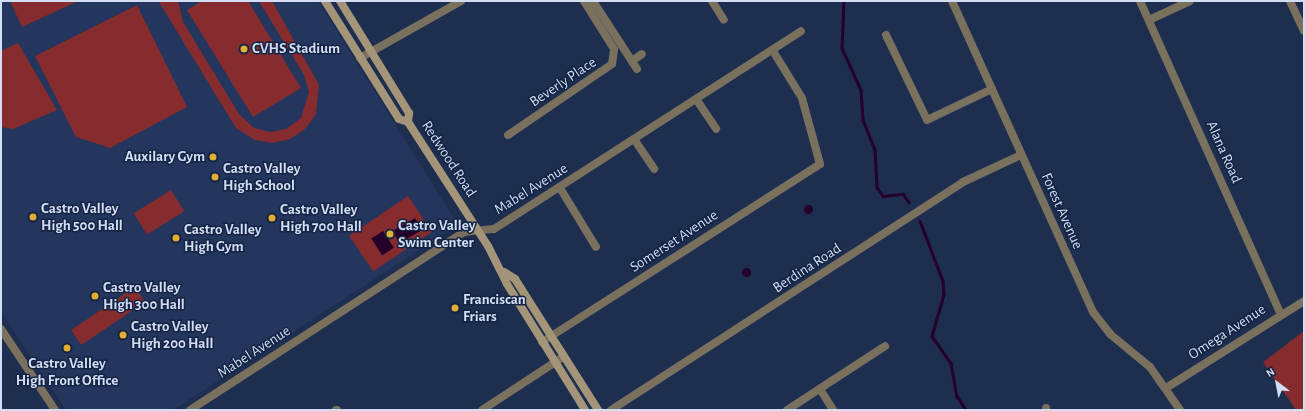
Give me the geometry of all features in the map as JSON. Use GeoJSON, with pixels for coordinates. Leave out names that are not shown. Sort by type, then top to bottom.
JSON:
{"type":"FeatureCollection","features":[{"type":"Feature","properties":{"kind":"main road","name":"Redwood Road"},"geometry":{"type":"LineString","coordinates":[[324,1],[399,119],[408,122],[478,230],[504,272],[507,284],[585,410]]}},
{"type":"Feature","properties":{"kind":"main road","name":"Redwood Road"},"geometry":{"type":"LineString","coordinates":[[340,1],[409,113],[408,122]]}},
{"type":"Feature","properties":{"kind":"main road","name":"Redwood Road"},"geometry":{"type":"LineString","coordinates":[[504,272],[514,279],[598,410]]}},
{"type":"Feature","properties":{"kind":"street"},"geometry":{"type":"LineString","coordinates":[[360,58],[461,1]]}},
{"type":"Feature","properties":{"kind":"street","name":"Beverly Place"},"geometry":{"type":"LineString","coordinates":[[508,136],[612,64],[614,49],[584,1]]}},
{"type":"Feature","properties":{"kind":"street"},"geometry":{"type":"LineString","coordinates":[[593,1],[637,68]]}},
{"type":"Feature","properties":{"kind":"street"},"geometry":{"type":"LineString","coordinates":[[712,1],[724,20]]}},
{"type":"Feature","properties":{"kind":"street","name":"Forest Avenue"},"geometry":{"type":"LineString","coordinates":[[952,1],[1093,312],[1110,334],[1150,367],[1180,410]]}},
{"type":"Feature","properties":{"kind":"street","name":"Alana Road"},"geometry":{"type":"LineString","coordinates":[[1140,1],[1281,315]]}},
{"type":"Feature","properties":{"kind":"street"},"geometry":{"type":"LineString","coordinates":[[1149,20],[1190,1]]}},
{"type":"Feature","properties":{"kind":"street"},"geometry":{"type":"LineString","coordinates":[[1290,1],[1304,32]]}},
{"type":"Feature","properties":{"kind":"street","name":"Mabel Avenue"},"geometry":{"type":"LineString","coordinates":[[190,410],[464,232],[494,229],[560,188],[802,31]]}},
{"type":"Feature","properties":{"kind":"street"},"geometry":{"type":"LineString","coordinates":[[886,35],[927,120],[992,89]]}},
{"type":"Feature","properties":{"kind":"street","name":"Somerset Avenue"},"geometry":{"type":"LineString","coordinates":[[542,342],[820,164],[802,98],[773,50]]}},
{"type":"Feature","properties":{"kind":"street"},"geometry":{"type":"LineString","coordinates":[[632,61],[642,54]]}},
{"type":"Feature","properties":{"kind":"street"},"geometry":{"type":"LineString","coordinates":[[696,99],[716,129]]}},
{"type":"Feature","properties":{"kind":"street"},"geometry":{"type":"LineString","coordinates":[[634,139],[654,169]]}},
{"type":"Feature","properties":{"kind":"street","name":"Berdina Road"},"geometry":{"type":"LineString","coordinates":[[610,410],[963,182],[1022,155]]}},
{"type":"Feature","properties":{"kind":"street"},"geometry":{"type":"LineString","coordinates":[[560,188],[596,247]]}},
{"type":"Feature","properties":{"kind":"street","name":"Omega Avenue"},"geometry":{"type":"LineString","coordinates":[[1166,388],[1304,300]]}},
{"type":"Feature","properties":{"kind":"street"},"geometry":{"type":"LineString","coordinates":[[1,329],[55,410]]}},
{"type":"Feature","properties":{"kind":"street"},"geometry":{"type":"LineString","coordinates":[[787,410],[885,346]]}},
{"type":"Feature","properties":{"kind":"street"},"geometry":{"type":"LineString","coordinates":[[482,410],[563,357]]}},
{"type":"Feature","properties":{"kind":"street"},"geometry":{"type":"LineString","coordinates":[[820,389],[833,410]]}},
{"type":"Feature","properties":{"kind":"shaded area","name":"Castro Valley High School"},"geometry":{"type":"Polygon","coordinates":[[[1,1],[318,1],[455,220],[453,228],[173,410],[66,410],[1,312],[1,1]]]}},
{"type":"Feature","properties":{"kind":"shaded area"},"geometry":{"type":"Polygon","coordinates":[[[10,1],[76,1],[76,2],[22,27],[10,1]]]}},
{"type":"Feature","properties":{"kind":"shaded area"},"geometry":{"type":"Polygon","coordinates":[[[178,1],[183,22],[239,114],[254,128],[270,132],[286,129],[301,118],[309,92],[304,75],[259,1],[272,1],[319,85],[316,114],[305,129],[290,139],[272,143],[255,140],[236,128],[159,2],[178,1]]]}},
{"type":"Feature","properties":{"kind":"shaded area","name":"CVHS Stadium"},"geometry":{"type":"Polygon","coordinates":[[[202,1],[248,1],[301,88],[253,117],[187,10],[202,1]]]}},
{"type":"Feature","properties":{"kind":"shaded area"},"geometry":{"type":"Polygon","coordinates":[[[137,5],[187,107],[110,148],[76,137],[35,56],[137,5]]]}},
{"type":"Feature","properties":{"kind":"shaded area"},"geometry":{"type":"Polygon","coordinates":[[[18,43],[57,110],[13,129],[1,127],[1,51],[18,43]]]}},
{"type":"Feature","properties":{"kind":"shaded area"},"geometry":{"type":"Polygon","coordinates":[[[171,190],[184,211],[147,235],[134,213],[171,190]]]}},
{"type":"Feature","properties":{"kind":"shaded area","name":"Castro Valley Swim Center"},"geometry":{"type":"Polygon","coordinates":[[[408,196],[432,232],[373,271],[349,236],[408,196]]]}},
{"type":"Feature","properties":{"kind":"shaded area"},"geometry":{"type":"Polygon","coordinates":[[[806,205],[810,205],[812,209],[810,213],[806,213],[804,211],[804,207],[806,205]]]}},
{"type":"Feature","properties":{"kind":"shaded area"},"geometry":{"type":"Polygon","coordinates":[[[415,218],[422,230],[399,243],[392,231],[415,218]]]}},
{"type":"Feature","properties":{"kind":"shaded area"},"geometry":{"type":"Polygon","coordinates":[[[383,231],[394,248],[382,255],[371,239],[383,231]]]}},
{"type":"Feature","properties":{"kind":"shaded area"},"geometry":{"type":"Polygon","coordinates":[[[746,267],[751,272],[746,277],[741,272],[746,267]]]}},
{"type":"Feature","properties":{"kind":"shaded area"},"geometry":{"type":"Polygon","coordinates":[[[135,287],[145,302],[81,345],[71,330],[135,287]]]}},
{"type":"Feature","properties":{"kind":"shaded area"},"geometry":{"type":"Polygon","coordinates":[[[1304,331],[1304,410],[1296,410],[1263,362],[1304,331]]]}},
{"type":"Feature","properties":{"kind":"waterway"},"geometry":{"type":"LineString","coordinates":[[844,1],[842,48],[861,90],[863,120],[875,149],[877,187],[883,196],[903,194],[909,202]]}},
{"type":"Feature","properties":{"kind":"waterway"},"geometry":{"type":"LineString","coordinates":[[920,221],[943,281],[944,295],[932,336],[951,363],[957,396],[966,410]]}},
{"type":"Feature","properties":{"kind":"place","name":"CVHS Stadium"},"geometry":{"type":"Point","coordinates":[244,49]}},
{"type":"Feature","properties":{"kind":"place","name":"Auxilary Gym"},"geometry":{"type":"Point","coordinates":[213,157]}},
{"type":"Feature","properties":{"kind":"place","name":"Castro Valley High School"},"geometry":{"type":"Point","coordinates":[215,177]}},
{"type":"Feature","properties":{"kind":"place","name":"Castro Valley High 500 Hall"},"geometry":{"type":"Point","coordinates":[33,217]}},
{"type":"Feature","properties":{"kind":"place","name":"Castro Valley High 700 Hall"},"geometry":{"type":"Point","coordinates":[272,218]}},
{"type":"Feature","properties":{"kind":"place","name":"Castro Valley Swim Center"},"geometry":{"type":"Point","coordinates":[390,234]}},
{"type":"Feature","properties":{"kind":"place","name":"Castro Valley High Gym"},"geometry":{"type":"Point","coordinates":[176,238]}},
{"type":"Feature","properties":{"kind":"place","name":"Castro Valley High 300 Hall"},"geometry":{"type":"Point","coordinates":[95,296]}},
{"type":"Feature","properties":{"kind":"place","name":"Franciscan Friars"},"geometry":{"type":"Point","coordinates":[455,308]}},
{"type":"Feature","properties":{"kind":"place","name":"Castro Valley High 200 Hall"},"geometry":{"type":"Point","coordinates":[123,335]}},
{"type":"Feature","properties":{"kind":"place","name":"Castro Valley High Front Office"},"geometry":{"type":"Point","coordinates":[67,348]}}]}
